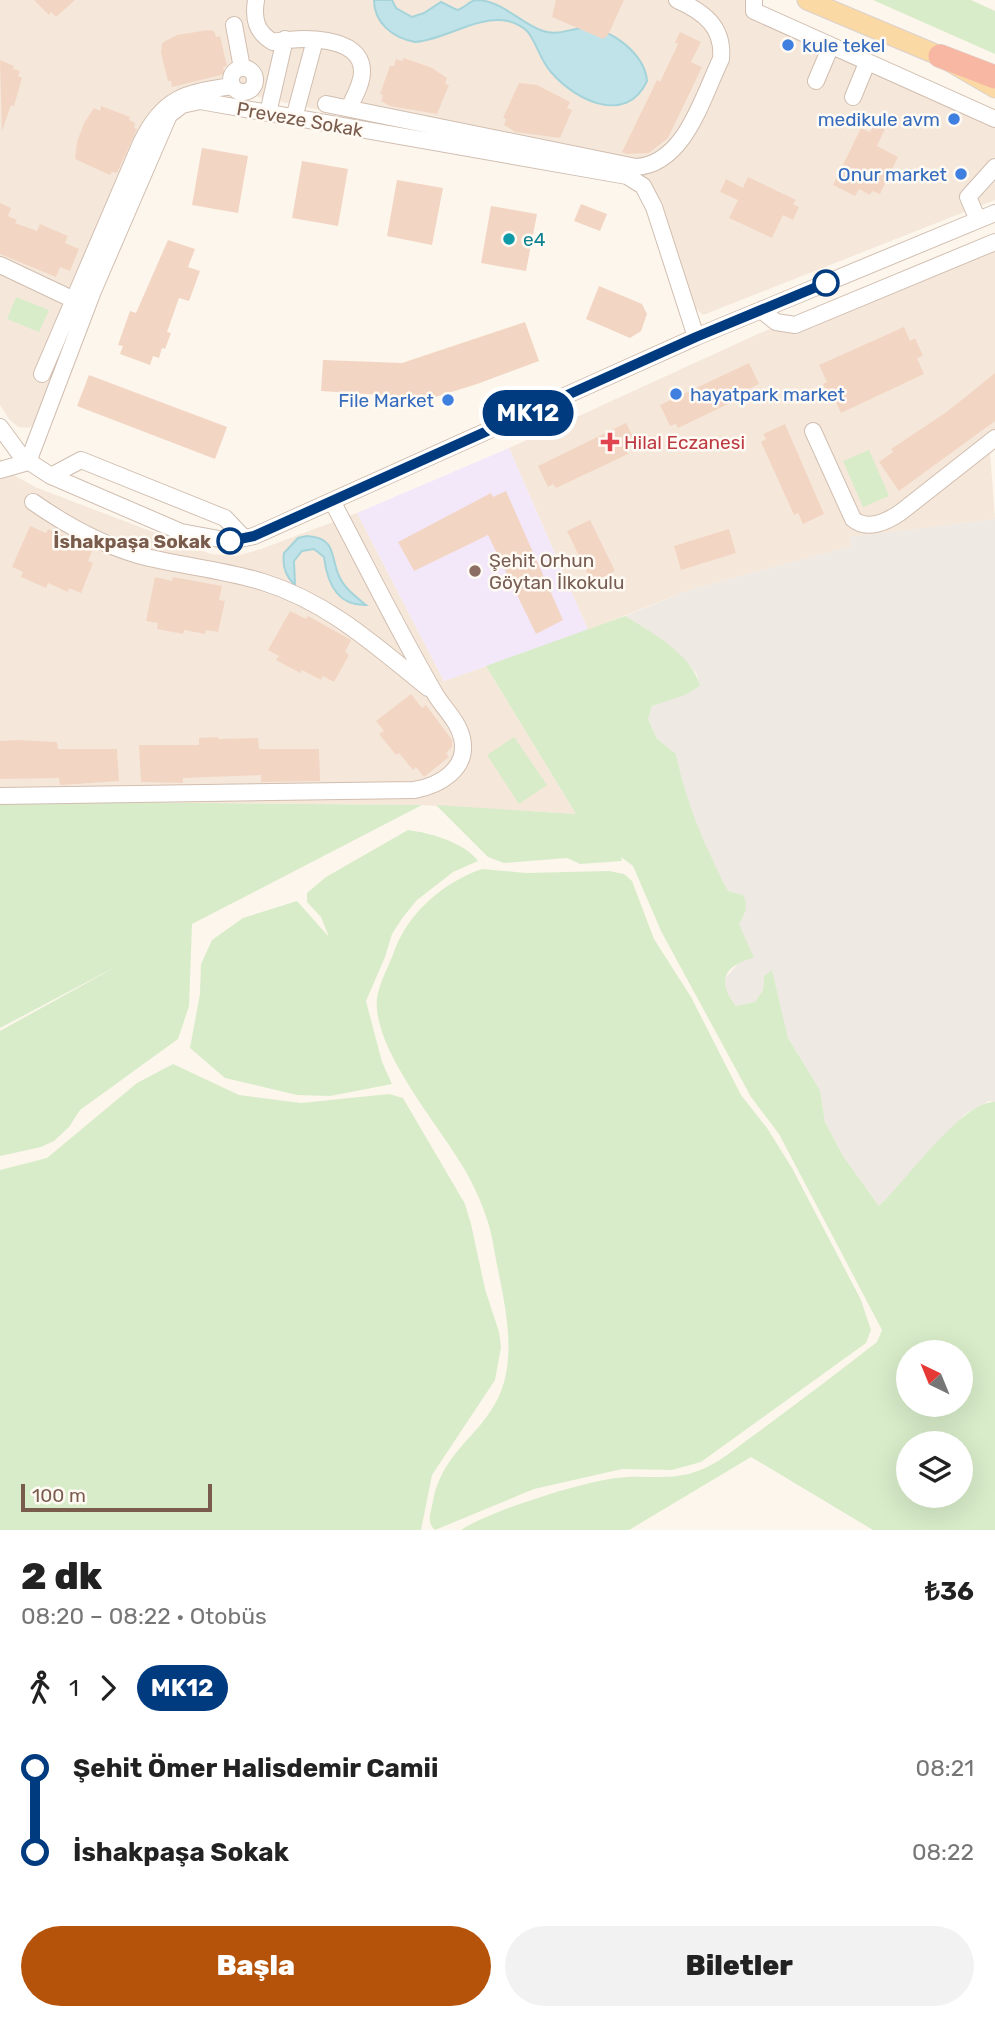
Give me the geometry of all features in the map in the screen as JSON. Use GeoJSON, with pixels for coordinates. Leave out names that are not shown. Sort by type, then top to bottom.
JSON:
{"type":"FeatureCollection","features":[{"type":"Feature","properties":{"kind":"highway"},"geometry":{"type":"LineString","coordinates":[[940,56],[995,77]]}},
{"type":"Feature","properties":{"kind":"main road"},"geometry":{"type":"LineString","coordinates":[[807,0],[940,56],[995,89]]}},
{"type":"Feature","properties":{"kind":"street"},"geometry":{"type":"LineString","coordinates":[[256,0],[254,14],[258,30],[273,42],[285,39],[315,40],[345,47],[360,60],[360,81],[349,108]]}},
{"type":"Feature","properties":{"kind":"street"},"geometry":{"type":"LineString","coordinates":[[326,103],[636,167],[649,166],[661,162],[682,138],[721,59],[722,46],[717,30],[705,15],[677,0]]}},
{"type":"Feature","properties":{"kind":"street"},"geometry":{"type":"LineString","coordinates":[[754,0],[754,11],[830,48],[995,119]]}},
{"type":"Feature","properties":{"kind":"street"},"geometry":{"type":"LineString","coordinates":[[42,374],[155,115],[183,96],[232,86],[232,75],[242,68],[233,25]]}},
{"type":"Feature","properties":{"kind":"street"},"geometry":{"type":"LineString","coordinates":[[268,113],[285,39]]}},
{"type":"Feature","properties":{"kind":"street"},"geometry":{"type":"LineString","coordinates":[[294,118],[315,40]]}},
{"type":"Feature","properties":{"kind":"street"},"geometry":{"type":"LineString","coordinates":[[816,81],[830,48]]}},
{"type":"Feature","properties":{"kind":"street"},"geometry":{"type":"LineString","coordinates":[[853,97],[867,63]]}},
{"type":"Feature","properties":{"kind":"street","name":"Preveze Sokak"},"geometry":{"type":"LineString","coordinates":[[28,462],[93,291],[169,115],[182,105],[200,101],[628,176],[643,186],[654,207],[696,337]]}},
{"type":"Feature","properties":{"kind":"street"},"geometry":{"type":"LineString","coordinates":[[978,220],[968,197],[995,167]]}},
{"type":"Feature","properties":{"kind":"street"},"geometry":{"type":"LineString","coordinates":[[0,427],[28,462],[51,476],[181,532],[210,539],[244,538],[696,337],[995,213]]}},
{"type":"Feature","properties":{"kind":"street"},"geometry":{"type":"LineString","coordinates":[[761,310],[776,322],[795,326],[995,242]]}},
{"type":"Feature","properties":{"kind":"street"},"geometry":{"type":"LineString","coordinates":[[0,265],[74,300]]}},
{"type":"Feature","properties":{"kind":"street"},"geometry":{"type":"LineString","coordinates":[[813,431],[853,519],[860,524],[891,519],[995,438]]}},
{"type":"Feature","properties":{"kind":"street"},"geometry":{"type":"LineString","coordinates":[[51,476],[81,460],[225,518],[244,538]]}},
{"type":"Feature","properties":{"kind":"street"},"geometry":{"type":"LineString","coordinates":[[0,470],[28,462]]}},
{"type":"Feature","properties":{"kind":"street"},"geometry":{"type":"LineString","coordinates":[[0,796],[381,792],[427,788],[448,778],[455,770],[462,749],[462,738],[435,694],[332,501]]}},
{"type":"Feature","properties":{"kind":"street"},"geometry":{"type":"LineString","coordinates":[[33,502],[104,543],[139,555],[263,582],[298,595],[329,611],[435,694]]}},
{"type":"Feature","properties":{"kind":"street"},"geometry":{"type":"LineString","coordinates":[[377,646],[391,635],[394,618]]}},
{"type":"Feature","properties":{"kind":"shaded area"},"geometry":{"type":"Polygon","coordinates":[[[0,0],[747,0],[995,110],[995,200],[703,315],[690,303],[660,202],[649,189],[613,172],[254,96],[211,100],[177,115],[34,426],[18,427],[0,405],[0,0]]]}},
{"type":"Feature","properties":{"kind":"shaded area"},"geometry":{"type":"Polygon","coordinates":[[[995,235],[995,447],[990,451],[995,519],[850,537],[853,546],[692,589],[588,630],[509,448],[760,333],[995,235]]]}},
{"type":"Feature","properties":{"kind":"shaded area","name":"Şehit Orhun Göytan İlkokulu"},"geometry":{"type":"Polygon","coordinates":[[[509,448],[588,630],[444,681],[357,513],[509,448]]]}},
{"type":"Feature","properties":{"kind":"shaded area"},"geometry":{"type":"Polygon","coordinates":[[[0,458],[12,474],[35,487],[211,554],[236,556],[261,549],[357,513],[444,681],[486,666],[576,814],[422,805],[0,801],[0,458]]]}},
{"type":"Feature","properties":{"kind":"shaded area"},"geometry":{"type":"Polygon","coordinates":[[[995,519],[995,1102],[989,1101],[965,1114],[880,1207],[843,1156],[825,1122],[820,1090],[788,1038],[772,971],[764,976],[763,990],[755,1002],[736,1006],[727,994],[724,980],[739,962],[739,924],[745,914],[743,895],[728,891],[703,843],[683,789],[676,754],[657,739],[648,719],[652,706],[699,686],[697,674],[681,656],[625,616],[692,589],[852,546],[849,537],[995,519]]]}},
{"type":"Feature","properties":{"kind":"green space"},"geometry":{"type":"Polygon","coordinates":[[[873,0],[971,0],[995,11],[995,54],[873,0]]]}},
{"type":"Feature","properties":{"kind":"green space"},"geometry":{"type":"Polygon","coordinates":[[[16,297],[49,310],[39,332],[7,319],[16,297]]]}},
{"type":"Feature","properties":{"kind":"green space"},"geometry":{"type":"Polygon","coordinates":[[[869,450],[889,496],[863,507],[843,461],[869,450]]]}},
{"type":"Feature","properties":{"kind":"green space"},"geometry":{"type":"Polygon","coordinates":[[[625,616],[680,654],[696,674],[700,686],[685,695],[652,706],[648,719],[657,739],[676,754],[697,824],[728,891],[743,895],[745,899],[745,910],[739,924],[754,958],[730,970],[726,975],[726,989],[736,1006],[755,1002],[763,990],[764,976],[772,970],[788,1038],[820,1090],[825,1122],[843,1156],[879,1206],[950,1128],[966,1114],[982,1105],[995,1102],[995,1530],[873,1530],[751,1457],[629,1530],[461,1530],[513,1506],[582,1485],[627,1477],[685,1475],[703,1469],[733,1451],[862,1354],[877,1342],[882,1330],[779,1134],[751,1097],[661,931],[633,866],[621,857],[622,861],[580,864],[567,858],[504,863],[488,857],[436,805],[576,814],[486,666],[625,616]]]}},
{"type":"Feature","properties":{"kind":"green space"},"geometry":{"type":"Polygon","coordinates":[[[514,737],[547,785],[519,804],[487,755],[514,737]]]}},
{"type":"Feature","properties":{"kind":"green space"},"geometry":{"type":"Polygon","coordinates":[[[0,801],[422,805],[192,924],[189,1006],[178,1039],[80,1110],[69,1127],[54,1141],[41,1147],[0,1156],[0,1031],[119,965],[0,1028],[0,801]]]}},
{"type":"Feature","properties":{"kind":"green space"},"geometry":{"type":"Polygon","coordinates":[[[408,830],[456,844],[478,861],[453,872],[417,900],[403,917],[392,934],[366,1001],[382,1062],[392,1084],[330,1096],[297,1095],[225,1078],[190,1048],[200,994],[201,964],[212,940],[243,918],[297,901],[329,937],[321,917],[307,902],[307,893],[326,877],[408,830]]]}},
{"type":"Feature","properties":{"kind":"green space"},"geometry":{"type":"Polygon","coordinates":[[[482,869],[526,873],[609,871],[624,874],[632,881],[654,939],[691,997],[741,1095],[767,1128],[792,1168],[861,1300],[871,1330],[866,1343],[701,1462],[672,1470],[622,1469],[534,1489],[435,1530],[430,1516],[442,1474],[486,1417],[503,1386],[507,1367],[508,1328],[490,1228],[483,1208],[465,1170],[396,1063],[378,1018],[377,998],[401,935],[419,910],[454,882],[482,869]]]}},
{"type":"Feature","properties":{"kind":"green space"},"geometry":{"type":"Polygon","coordinates":[[[173,1064],[239,1095],[301,1103],[389,1094],[403,1098],[465,1204],[501,1347],[495,1380],[432,1475],[421,1530],[0,1530],[0,1170],[47,1158],[137,1083],[173,1064]]]}},
{"type":"Feature","properties":{"kind":"water"},"geometry":{"type":"Polygon","coordinates":[[[374,0],[392,0],[396,8],[412,17],[441,2],[457,10],[476,0],[485,1],[543,31],[554,33],[581,28],[596,29],[617,38],[634,53],[645,71],[647,81],[638,95],[627,103],[600,104],[573,92],[561,82],[542,59],[528,32],[517,24],[508,21],[485,21],[415,42],[399,37],[386,28],[377,16],[374,0]]]}},
{"type":"Feature","properties":{"kind":"water"},"geometry":{"type":"Polygon","coordinates":[[[317,537],[328,544],[341,580],[366,605],[348,601],[335,591],[324,557],[314,549],[302,551],[294,561],[295,585],[292,582],[285,570],[284,553],[298,538],[317,537]]]}},
{"type":"Feature","properties":{"kind":"building"},"geometry":{"type":"Polygon","coordinates":[[[34,0],[75,0],[56,17],[51,12],[49,15],[34,0]]]}},
{"type":"Feature","properties":{"kind":"building"},"geometry":{"type":"Polygon","coordinates":[[[556,0],[624,0],[608,35],[603,39],[552,17],[556,0]]]}},
{"type":"Feature","properties":{"kind":"building"},"geometry":{"type":"Polygon","coordinates":[[[214,31],[216,37],[220,36],[227,66],[223,67],[225,74],[172,87],[161,53],[162,43],[177,35],[214,31]]]}},
{"type":"Feature","properties":{"kind":"building"},"geometry":{"type":"Polygon","coordinates":[[[680,32],[701,42],[691,62],[702,67],[668,138],[649,153],[626,154],[622,152],[657,80],[660,82],[678,44],[675,42],[680,32]]]}},
{"type":"Feature","properties":{"kind":"building"},"geometry":{"type":"Polygon","coordinates":[[[404,58],[432,68],[447,78],[445,84],[449,85],[437,114],[390,106],[381,101],[383,95],[380,94],[390,66],[394,66],[396,59],[402,61],[404,58]]]}},
{"type":"Feature","properties":{"kind":"building"},"geometry":{"type":"Polygon","coordinates":[[[0,60],[14,66],[13,69],[20,71],[18,76],[22,78],[14,106],[11,105],[2,131],[0,60]]]}},
{"type":"Feature","properties":{"kind":"building"},"geometry":{"type":"Polygon","coordinates":[[[519,83],[537,85],[570,102],[567,108],[572,110],[560,138],[515,132],[504,125],[506,119],[503,118],[519,83]]]}},
{"type":"Feature","properties":{"kind":"building"},"geometry":{"type":"Polygon","coordinates":[[[101,106],[130,117],[129,120],[135,123],[134,128],[137,129],[117,173],[112,172],[110,175],[75,159],[77,142],[84,123],[94,108],[100,111],[101,106]]]}},
{"type":"Feature","properties":{"kind":"building"},"geometry":{"type":"Polygon","coordinates":[[[874,123],[885,129],[877,146],[898,157],[880,194],[872,191],[870,195],[859,189],[855,196],[833,185],[861,128],[870,132],[874,123]]]}},
{"type":"Feature","properties":{"kind":"building"},"geometry":{"type":"Polygon","coordinates":[[[202,148],[248,156],[238,213],[192,205],[202,148]]]}},
{"type":"Feature","properties":{"kind":"building"},"geometry":{"type":"Polygon","coordinates":[[[302,161],[348,169],[338,226],[292,218],[302,161]]]}},
{"type":"Feature","properties":{"kind":"building"},"geometry":{"type":"Polygon","coordinates":[[[748,177],[796,200],[793,204],[799,207],[793,220],[783,215],[772,238],[729,218],[738,200],[720,192],[726,179],[743,188],[748,177]]]}},
{"type":"Feature","properties":{"kind":"building"},"geometry":{"type":"Polygon","coordinates":[[[397,180],[443,188],[432,245],[387,236],[397,180]]]}},
{"type":"Feature","properties":{"kind":"building"},"geometry":{"type":"Polygon","coordinates":[[[0,203],[11,208],[8,216],[17,220],[15,223],[37,231],[40,224],[68,236],[65,243],[79,249],[70,271],[60,267],[56,277],[0,254],[0,203]]]}},
{"type":"Feature","properties":{"kind":"building"},"geometry":{"type":"Polygon","coordinates":[[[581,204],[607,214],[600,231],[574,221],[581,204]]]}},
{"type":"Feature","properties":{"kind":"building","name":"e4"},"geometry":{"type":"Polygon","coordinates":[[[491,206],[537,214],[526,271],[481,263],[491,206]]]}},
{"type":"Feature","properties":{"kind":"building"},"geometry":{"type":"Polygon","coordinates":[[[168,240],[195,249],[188,267],[200,271],[189,301],[179,298],[167,332],[171,333],[165,349],[162,348],[159,358],[153,356],[150,365],[120,354],[123,346],[118,345],[130,311],[136,313],[168,240]]]}},
{"type":"Feature","properties":{"kind":"building"},"geometry":{"type":"Polygon","coordinates":[[[599,286],[642,304],[647,314],[641,331],[630,338],[586,319],[599,286]]]}},
{"type":"Feature","properties":{"kind":"building"},"geometry":{"type":"Polygon","coordinates":[[[525,322],[539,361],[477,384],[413,404],[411,397],[321,391],[323,360],[402,363],[525,322]]]}},
{"type":"Feature","properties":{"kind":"building"},"geometry":{"type":"Polygon","coordinates":[[[904,327],[910,341],[915,338],[923,356],[917,358],[924,374],[841,413],[836,402],[832,403],[823,384],[827,382],[819,365],[904,327]]]}},
{"type":"Feature","properties":{"kind":"building"},"geometry":{"type":"Polygon","coordinates":[[[749,363],[759,384],[749,389],[751,393],[678,428],[676,424],[670,426],[660,405],[749,363]]]}},
{"type":"Feature","properties":{"kind":"building"},"geometry":{"type":"Polygon","coordinates":[[[995,373],[995,421],[899,491],[879,462],[893,452],[891,449],[948,411],[995,373]]]}},
{"type":"Feature","properties":{"kind":"building"},"geometry":{"type":"Polygon","coordinates":[[[89,375],[227,427],[215,459],[77,406],[89,375]]]}},
{"type":"Feature","properties":{"kind":"building"},"geometry":{"type":"Polygon","coordinates":[[[626,423],[637,444],[626,449],[628,454],[556,488],[553,484],[548,487],[538,466],[626,423]]]}},
{"type":"Feature","properties":{"kind":"building"},"geometry":{"type":"Polygon","coordinates":[[[785,424],[824,514],[803,524],[798,513],[794,515],[761,442],[766,439],[763,434],[785,424]]]}},
{"type":"Feature","properties":{"kind":"building"},"geometry":{"type":"Polygon","coordinates":[[[506,491],[563,620],[536,634],[488,535],[414,571],[398,542],[491,493],[493,497],[506,491]]]}},
{"type":"Feature","properties":{"kind":"building"},"geometry":{"type":"Polygon","coordinates":[[[590,520],[615,571],[592,583],[567,531],[590,520]]]}},
{"type":"Feature","properties":{"kind":"building"},"geometry":{"type":"Polygon","coordinates":[[[30,526],[46,533],[48,529],[93,549],[88,561],[93,563],[81,593],[69,588],[68,592],[48,583],[46,588],[21,577],[23,572],[12,567],[30,526]]]}},
{"type":"Feature","properties":{"kind":"building"},"geometry":{"type":"Polygon","coordinates":[[[729,529],[736,553],[681,570],[674,546],[729,529]]]}},
{"type":"Feature","properties":{"kind":"building"},"geometry":{"type":"Polygon","coordinates":[[[155,577],[172,581],[173,577],[222,586],[219,600],[225,601],[218,632],[206,630],[205,634],[184,630],[183,634],[157,629],[158,623],[146,621],[155,577]]]}},
{"type":"Feature","properties":{"kind":"building"},"geometry":{"type":"Polygon","coordinates":[[[290,611],[306,619],[308,616],[351,640],[345,652],[349,655],[334,682],[323,676],[321,680],[302,670],[300,673],[276,660],[279,656],[268,650],[290,611]]]}},
{"type":"Feature","properties":{"kind":"building"},"geometry":{"type":"Polygon","coordinates":[[[411,694],[422,708],[426,705],[452,740],[452,747],[446,753],[449,757],[424,777],[416,767],[413,770],[399,753],[396,755],[379,734],[384,731],[376,721],[411,694]]]}},
{"type":"Feature","properties":{"kind":"building"},"geometry":{"type":"Polygon","coordinates":[[[199,738],[258,738],[259,749],[319,749],[320,781],[261,782],[261,775],[183,778],[183,783],[141,782],[139,745],[199,745],[199,738]]]}},
{"type":"Feature","properties":{"kind":"building"},"geometry":{"type":"Polygon","coordinates":[[[0,741],[57,742],[58,749],[117,749],[119,781],[60,785],[59,778],[0,779],[0,741]]]}},
{"type":"Feature","properties":{"kind":"bus line","name":"MK12"},"geometry":{"type":"LineString","coordinates":[[230,541],[254,536],[696,337],[826,283]]}},
{"type":"Feature","properties":{"kind":"place","name":"kule tekel"},"geometry":{"type":"Point","coordinates":[788,45]}},
{"type":"Feature","properties":{"kind":"place","name":"medikule avm"},"geometry":{"type":"Point","coordinates":[954,119]}},
{"type":"Feature","properties":{"kind":"place","name":"Onur market"},"geometry":{"type":"Point","coordinates":[961,174]}},
{"type":"Feature","properties":{"kind":"place","name":"e4"},"geometry":{"type":"Point","coordinates":[509,239]}},
{"type":"Feature","properties":{"kind":"place","name":"hayatpark market"},"geometry":{"type":"Point","coordinates":[676,394]}},
{"type":"Feature","properties":{"kind":"place","name":"File Market"},"geometry":{"type":"Point","coordinates":[448,400]}},
{"type":"Feature","properties":{"kind":"place","name":"Hilal Eczanesi"},"geometry":{"type":"Point","coordinates":[610,442]}},
{"type":"Feature","properties":{"kind":"place","name":"İshakpaşa Sokak"},"geometry":{"type":"Point","coordinates":[230,541]}},
{"type":"Feature","properties":{"kind":"place","name":"Şehit Orhun Göytan İlkokulu"},"geometry":{"type":"Point","coordinates":[475,571]}}]}
